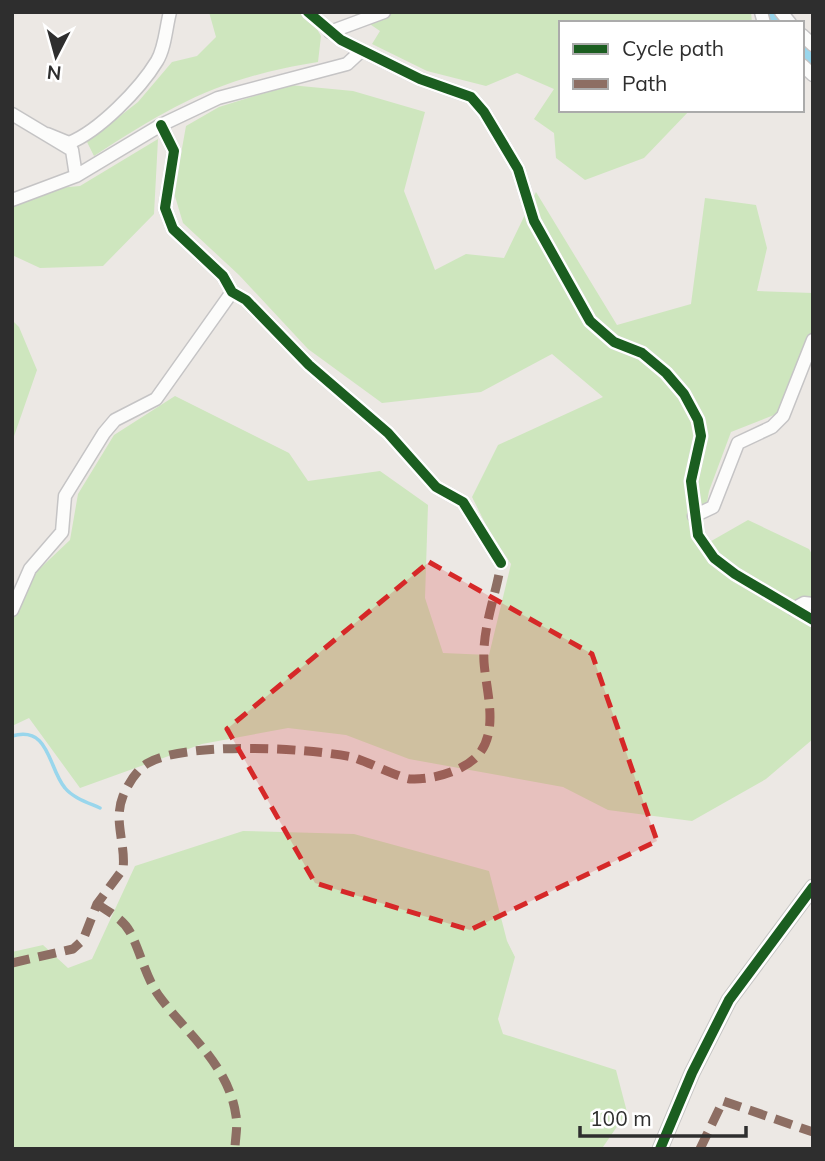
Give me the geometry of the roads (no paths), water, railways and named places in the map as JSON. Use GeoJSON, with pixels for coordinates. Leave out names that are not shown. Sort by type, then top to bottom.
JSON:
{"type":"FeatureCollection","features":[{"type":"Feature","properties":{"kind":"main road"},"geometry":{"type":"LineString","coordinates":[[660,1149],[692,1073],[729,1000],[813,887]]}},
{"type":"Feature","properties":{"kind":"street"},"geometry":{"type":"LineString","coordinates":[[47,134],[69,143],[80,138],[131,95],[159,58],[170,12]]}},
{"type":"Feature","properties":{"kind":"street"},"geometry":{"type":"LineString","coordinates":[[308,12],[330,32],[361,51],[420,79],[471,97],[484,112],[518,169],[534,221],[590,321],[614,342],[642,353],[666,373],[684,394],[698,420],[701,436],[691,481],[698,535],[714,558],[734,574],[813,620]]}},
{"type":"Feature","properties":{"kind":"street"},"geometry":{"type":"LineString","coordinates":[[330,32],[384,12]]}},
{"type":"Feature","properties":{"kind":"street"},"geometry":{"type":"LineString","coordinates":[[12,200],[76,176],[162,125],[218,98],[347,64],[361,51]]}},
{"type":"Feature","properties":{"kind":"street"},"geometry":{"type":"LineString","coordinates":[[12,114],[72,150],[76,176]]}},
{"type":"Feature","properties":{"kind":"street"},"geometry":{"type":"LineString","coordinates":[[162,125],[174,151],[165,208],[173,229],[223,275],[232,292],[246,300],[309,365],[388,433],[436,487],[463,502],[501,563]]}},
{"type":"Feature","properties":{"kind":"street"},"geometry":{"type":"LineString","coordinates":[[12,610],[30,569],[62,533],[65,496],[104,433],[115,420],[156,399],[232,292]]}},
{"type":"Feature","properties":{"kind":"street"},"geometry":{"type":"LineString","coordinates":[[694,516],[713,507],[738,443],[772,427],[783,416],[813,340]]}},
{"type":"Feature","properties":{"kind":"street"},"geometry":{"type":"LineString","coordinates":[[793,609],[804,603],[813,604]]}},
{"type":"Feature","properties":{"kind":"waterway"},"geometry":{"type":"LineString","coordinates":[[770,12],[777,21]]}},
{"type":"Feature","properties":{"kind":"waterway"},"geometry":{"type":"LineString","coordinates":[[804,49],[813,57]]}},
{"type":"Feature","properties":{"kind":"waterway"},"geometry":{"type":"LineString","coordinates":[[12,736],[24,734],[41,742],[59,780],[68,792],[100,808]]}}]}
